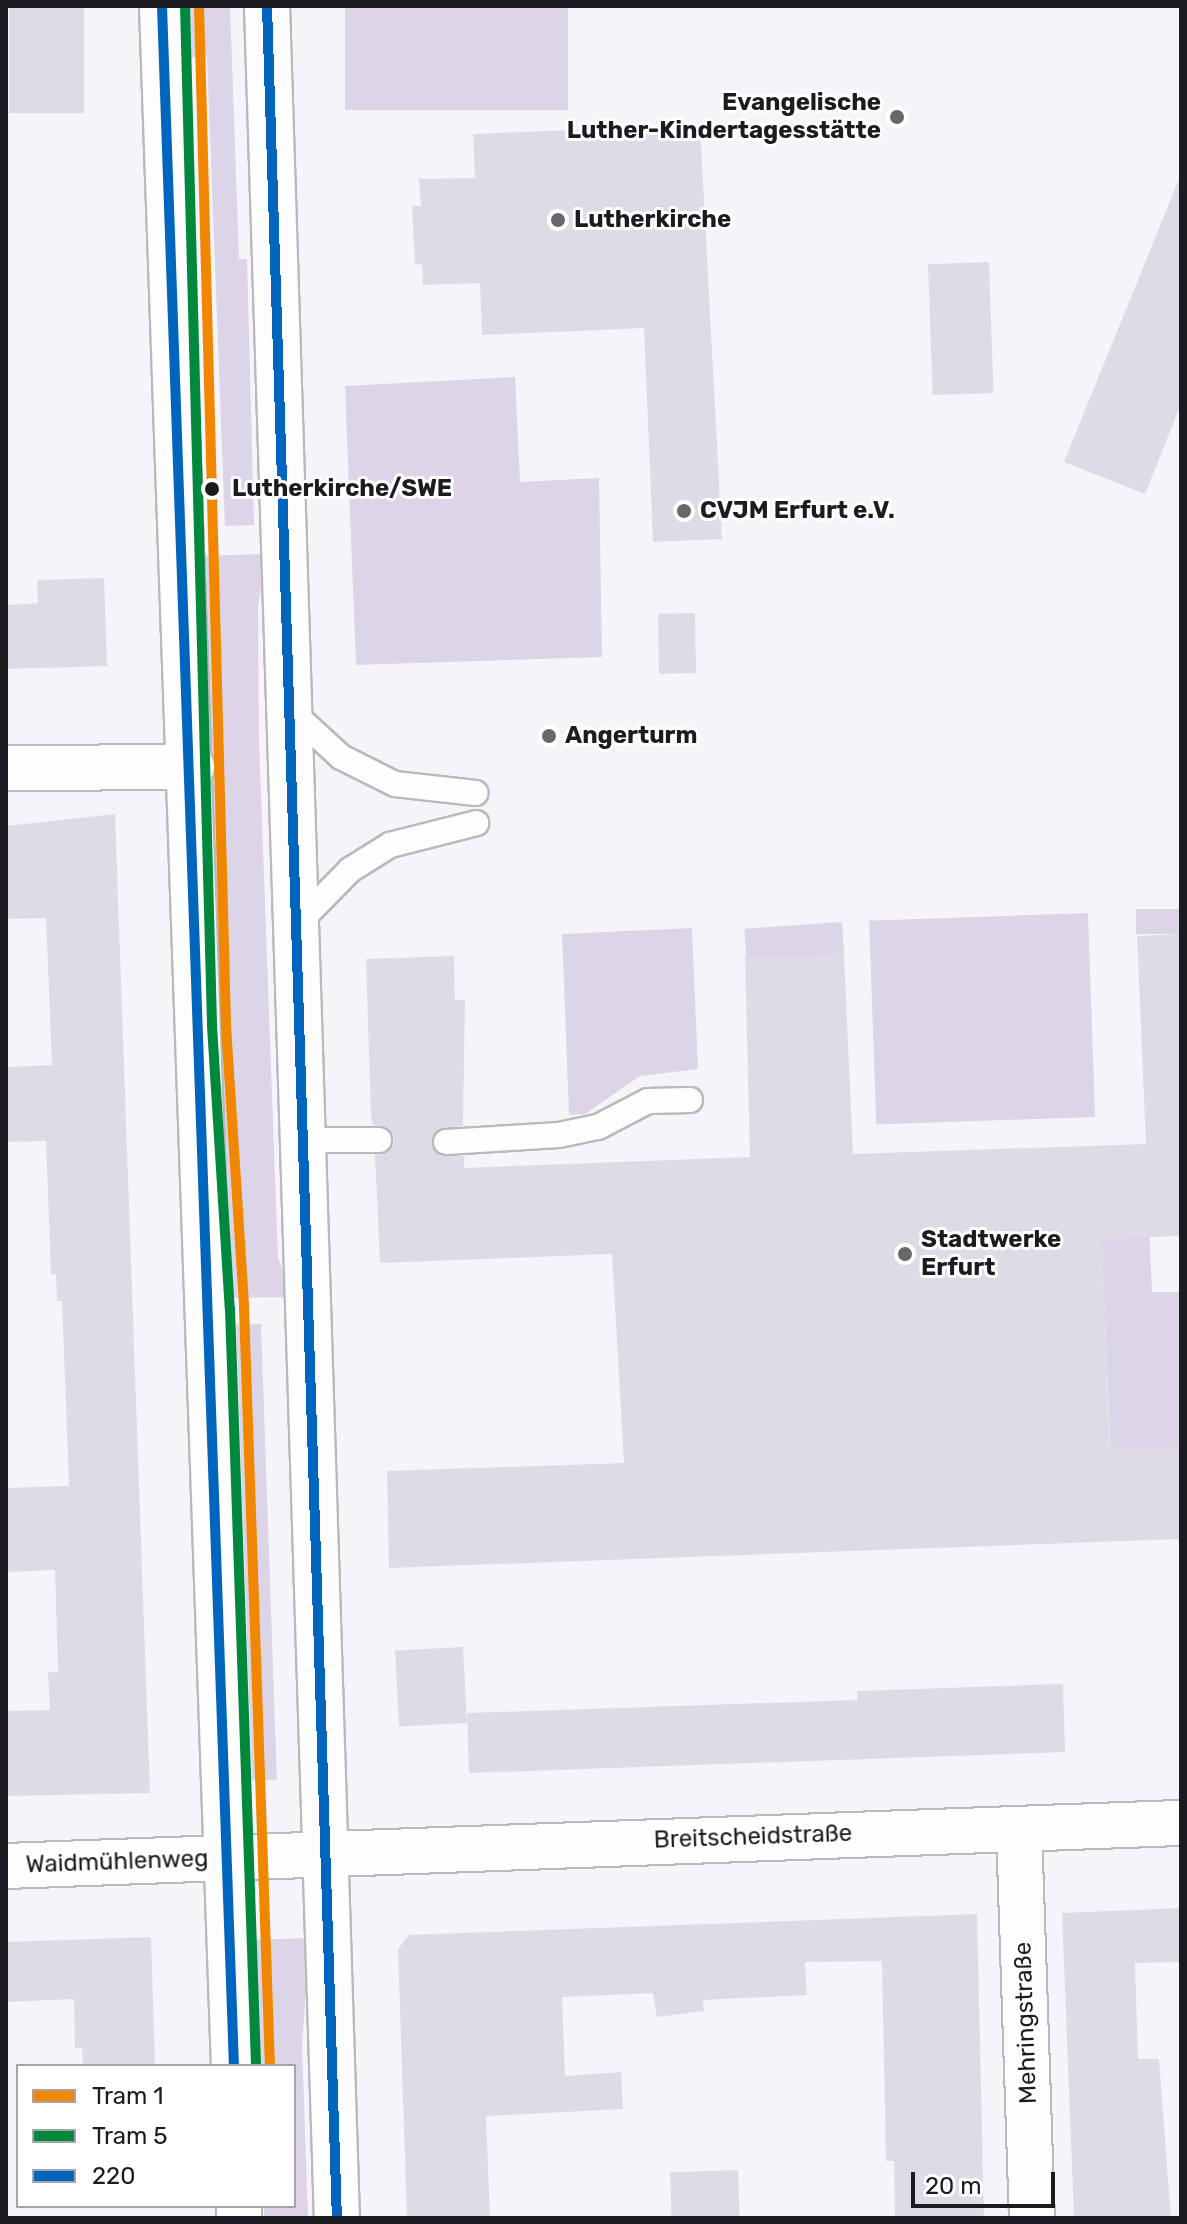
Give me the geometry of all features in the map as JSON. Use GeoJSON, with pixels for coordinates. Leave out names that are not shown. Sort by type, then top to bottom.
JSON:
{"type":"FeatureCollection","features":[{"type":"Feature","properties":{"kind":"main road"},"geometry":{"type":"LineString","coordinates":[[162,6],[192,767],[234,2064]]}},
{"type":"Feature","properties":{"kind":"main road"},"geometry":{"type":"LineString","coordinates":[[267,6],[337,2218]]}},
{"type":"Feature","properties":{"kind":"main road"},"geometry":{"type":"LineString","coordinates":[[6,768],[192,767]]}},
{"type":"Feature","properties":{"kind":"main road","name":"Breitscheidstraße"},"geometry":{"type":"LineString","coordinates":[[228,1857],[1181,1823]]}},
{"type":"Feature","properties":{"kind":"main road","name":"Mehringstraße"},"geometry":{"type":"LineString","coordinates":[[1019,1829],[1032,2218]]}},
{"type":"Feature","properties":{"kind":"main road","name":"Waidmühlenweg"},"geometry":{"type":"LineString","coordinates":[[6,1866],[228,1857]]}},
{"type":"Feature","properties":{"kind":"lane"},"geometry":{"type":"LineString","coordinates":[[287,707],[341,757],[382,778],[475,793]]}},
{"type":"Feature","properties":{"kind":"lane"},"geometry":{"type":"LineString","coordinates":[[295,927],[350,870],[390,845],[476,823]]}},
{"type":"Feature","properties":{"kind":"lane"},"geometry":{"type":"LineString","coordinates":[[446,1142],[559,1135],[598,1127],[648,1101],[690,1100]]}},
{"type":"Feature","properties":{"kind":"lane"},"geometry":{"type":"LineString","coordinates":[[302,1140],[379,1140]]}},
{"type":"Feature","properties":{"kind":"shaded area"},"geometry":{"type":"Polygon","coordinates":[[[189,6],[230,6],[239,259],[247,259],[254,525],[225,526],[207,57],[191,57],[189,6]]]}},
{"type":"Feature","properties":{"kind":"shaded area"},"geometry":{"type":"Polygon","coordinates":[[[345,6],[568,6],[568,110],[345,110],[345,6]]]}},
{"type":"Feature","properties":{"kind":"shaded area"},"geometry":{"type":"Polygon","coordinates":[[[515,377],[520,482],[599,478],[602,657],[356,665],[345,386],[515,377]]]}},
{"type":"Feature","properties":{"kind":"shaded area"},"geometry":{"type":"Polygon","coordinates":[[[266,554],[258,606],[259,740],[278,1258],[292,1297],[227,1298],[191,556],[266,554]]]}},
{"type":"Feature","properties":{"kind":"shaded area"},"geometry":{"type":"Polygon","coordinates":[[[1136,909],[1181,909],[1181,934],[1136,934],[1136,909]]]}},
{"type":"Feature","properties":{"kind":"shaded area"},"geometry":{"type":"Polygon","coordinates":[[[1088,913],[1095,1117],[876,1125],[869,921],[1088,913]]]}},
{"type":"Feature","properties":{"kind":"shaded area"},"geometry":{"type":"Polygon","coordinates":[[[842,922],[844,954],[746,961],[744,929],[842,922]]]}},
{"type":"Feature","properties":{"kind":"shaded area"},"geometry":{"type":"Polygon","coordinates":[[[692,928],[698,1069],[640,1076],[585,1114],[569,1115],[562,934],[692,928]]]}},
{"type":"Feature","properties":{"kind":"shaded area"},"geometry":{"type":"Polygon","coordinates":[[[1148,1199],[1152,1292],[1181,1292],[1181,1447],[1160,1448],[1112,1486],[1100,1201],[1148,1199]]]}},
{"type":"Feature","properties":{"kind":"shaded area"},"geometry":{"type":"Polygon","coordinates":[[[261,1324],[277,1780],[252,1781],[236,1325],[261,1324]]]}},
{"type":"Feature","properties":{"kind":"shaded area"},"geometry":{"type":"Polygon","coordinates":[[[310,1938],[302,2044],[308,2218],[264,2218],[264,2208],[296,2208],[296,2064],[259,2064],[243,1940],[310,1938]]]}},
{"type":"Feature","properties":{"kind":"building"},"geometry":{"type":"Polygon","coordinates":[[[9,6],[84,6],[84,113],[9,113],[9,6]]]}},
{"type":"Feature","properties":{"kind":"building","name":"Lutherkirche"},"geometry":{"type":"Polygon","coordinates":[[[700,125],[722,539],[653,542],[644,328],[482,335],[480,283],[423,285],[422,264],[415,265],[412,206],[421,206],[419,179],[475,178],[473,134],[700,125]]]}},
{"type":"Feature","properties":{"kind":"building"},"geometry":{"type":"Polygon","coordinates":[[[1181,174],[1181,404],[1145,494],[1064,462],[1181,174]]]}},
{"type":"Feature","properties":{"kind":"building"},"geometry":{"type":"Polygon","coordinates":[[[989,262],[994,393],[933,395],[928,264],[989,262]]]}},
{"type":"Feature","properties":{"kind":"building"},"geometry":{"type":"Polygon","coordinates":[[[104,578],[107,666],[6,669],[6,605],[38,603],[37,580],[104,578]]]}},
{"type":"Feature","properties":{"kind":"building"},"geometry":{"type":"Polygon","coordinates":[[[695,613],[696,673],[659,674],[658,614],[695,613]]]}},
{"type":"Feature","properties":{"kind":"building"},"geometry":{"type":"Polygon","coordinates":[[[115,814],[150,1793],[6,1796],[6,1711],[50,1710],[48,1672],[58,1672],[55,1570],[6,1572],[6,1488],[69,1486],[62,1301],[57,1301],[56,1274],[51,1275],[46,1141],[6,1142],[6,1067],[52,1065],[46,918],[6,919],[6,826],[115,814]]]}},
{"type":"Feature","properties":{"kind":"building","name":"Stadtwerke Erfurt"},"geometry":{"type":"Polygon","coordinates":[[[1181,934],[1181,1236],[1102,1239],[1110,1449],[1181,1447],[1181,1539],[389,1568],[387,1471],[624,1463],[612,1254],[380,1263],[375,1155],[387,1153],[394,1139],[387,1127],[373,1125],[371,1116],[366,959],[454,956],[455,1000],[465,1000],[463,1126],[438,1129],[431,1142],[440,1156],[464,1156],[464,1168],[750,1157],[745,956],[844,954],[853,1154],[1146,1144],[1137,936],[1181,934]]]}},
{"type":"Feature","properties":{"kind":"building"},"geometry":{"type":"Polygon","coordinates":[[[463,1647],[467,1723],[399,1726],[395,1651],[463,1647]]]}},
{"type":"Feature","properties":{"kind":"building"},"geometry":{"type":"Polygon","coordinates":[[[1063,1684],[1065,1752],[469,1773],[467,1713],[857,1700],[857,1691],[1063,1684]]]}},
{"type":"Feature","properties":{"kind":"building"},"geometry":{"type":"Polygon","coordinates":[[[1181,1908],[1181,1962],[1135,1963],[1138,2059],[1159,2059],[1171,2218],[1074,2218],[1062,1913],[1181,1908]]]}},
{"type":"Feature","properties":{"kind":"building"},"geometry":{"type":"Polygon","coordinates":[[[977,1914],[984,2218],[895,2218],[894,2161],[886,2161],[882,1961],[805,1962],[807,1995],[703,2000],[704,2011],[657,2017],[653,1993],[562,1997],[565,2076],[621,2072],[623,2109],[486,2116],[490,2218],[407,2218],[398,1949],[409,1935],[977,1914]]]}},
{"type":"Feature","properties":{"kind":"building"},"geometry":{"type":"Polygon","coordinates":[[[151,1937],[155,2064],[83,2064],[82,2048],[75,2048],[74,1999],[6,2002],[6,1942],[151,1937]]]}},
{"type":"Feature","properties":{"kind":"building"},"geometry":{"type":"Polygon","coordinates":[[[738,2170],[740,2218],[672,2218],[670,2172],[738,2170]]]}},
{"type":"Feature","properties":{"kind":"tram line","name":"5"},"geometry":{"type":"LineString","coordinates":[[185,6],[212,1026],[230,1309],[256,2064]]}},
{"type":"Feature","properties":{"kind":"tram line","name":"1"},"geometry":{"type":"LineString","coordinates":[[199,6],[226,1026],[244,1308],[270,2064]]}},
{"type":"Feature","properties":{"kind":"transit line","name":"220"},"geometry":{"type":"LineString","coordinates":[[162,6],[234,2064]]}},
{"type":"Feature","properties":{"kind":"transit line","name":"220"},"geometry":{"type":"LineString","coordinates":[[267,6],[337,2218]]}},
{"type":"Feature","properties":{"kind":"place","name":"Evangelische Luther-Kindertagesstätte"},"geometry":{"type":"Point","coordinates":[897,117]}},
{"type":"Feature","properties":{"kind":"place","name":"Lutherkirche"},"geometry":{"type":"Point","coordinates":[558,220]}},
{"type":"Feature","properties":{"kind":"place","name":"Lutherkirche/SWE"},"geometry":{"type":"Point","coordinates":[212,489]}},
{"type":"Feature","properties":{"kind":"place","name":"CVJM Erfurt e.V."},"geometry":{"type":"Point","coordinates":[684,511]}},
{"type":"Feature","properties":{"kind":"place","name":"Angerturm"},"geometry":{"type":"Point","coordinates":[549,736]}},
{"type":"Feature","properties":{"kind":"place","name":"Stadtwerke Erfurt"},"geometry":{"type":"Point","coordinates":[905,1254]}}]}
